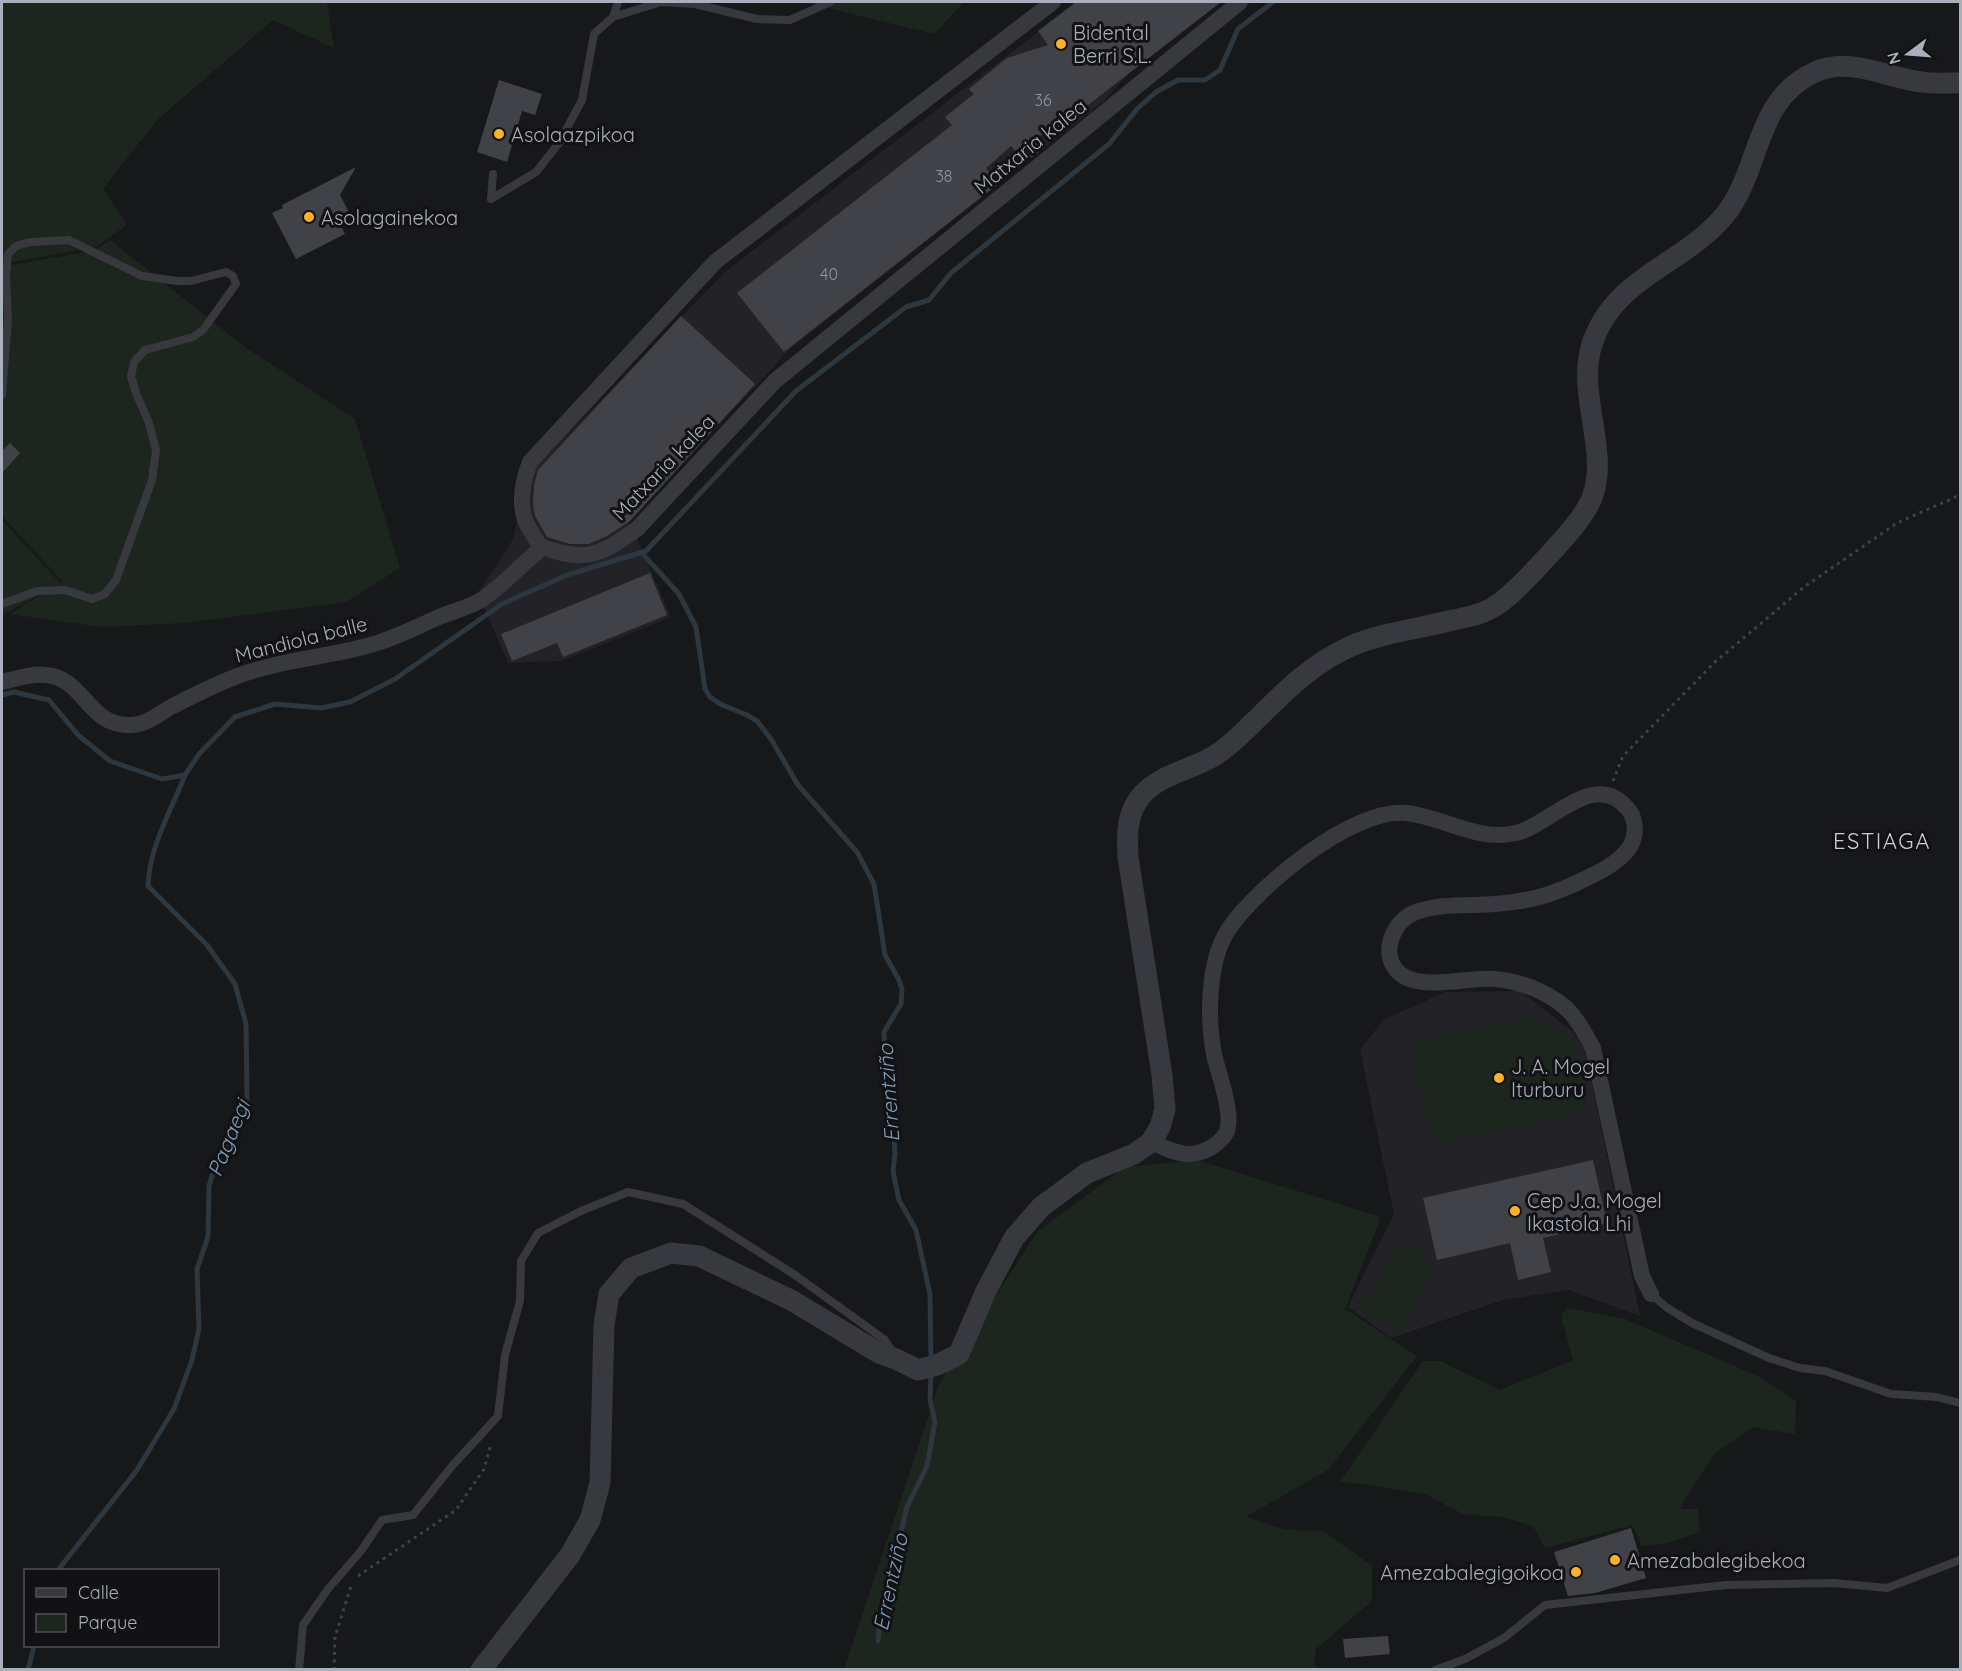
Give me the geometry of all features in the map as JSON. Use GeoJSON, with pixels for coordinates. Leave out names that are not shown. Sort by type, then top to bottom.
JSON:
{"type":"FeatureCollection","features":[{"type":"Feature","properties":{"kind":"street"},"geometry":{"type":"LineString","coordinates":[[540,546],[525,520],[522,496],[524,477],[530,462],[715,262],[1053,2]]}},
{"type":"Feature","properties":{"kind":"street","name":"Matxaria kalea"},"geometry":{"type":"LineString","coordinates":[[540,546],[565,555],[590,555],[614,545],[637,529],[775,381],[1240,2]]}},
{"type":"Feature","properties":{"kind":"street"},"geometry":{"type":"LineString","coordinates":[[482,1670],[570,1555],[590,1520],[600,1483],[604,1326],[609,1294],[631,1268],[671,1252],[699,1256],[791,1300],[879,1353],[918,1370],[937,1365],[959,1354],[1014,1238],[1041,1208],[1087,1173],[1134,1154],[1151,1142],[1160,1127],[1165,1109],[1162,1075],[1128,857],[1127,832],[1130,815],[1140,797],[1155,783],[1221,751],[1293,682],[1320,662],[1352,646],[1392,634],[1464,618],[1490,609],[1507,598],[1537,567],[1580,517],[1591,499],[1597,478],[1587,376],[1591,346],[1602,320],[1620,297],[1639,280],[1699,239],[1722,218],[1736,199],[1766,120],[1778,100],[1795,83],[1830,66],[1851,66],[1920,82],[1960,83]]}},
{"type":"Feature","properties":{"kind":"street","name":"Mandiola balle"},"geometry":{"type":"LineString","coordinates":[[2,682],[30,675],[60,678],[74,687],[97,714],[114,724],[134,725],[151,720],[202,691],[235,677],[274,664],[363,648],[467,607],[482,599],[540,546]]}},
{"type":"Feature","properties":{"kind":"street"},"geometry":{"type":"LineString","coordinates":[[1151,1142],[1172,1151],[1188,1154],[1205,1151],[1216,1144],[1226,1132],[1229,1116],[1214,1054],[1210,1014],[1213,972],[1222,940],[1240,912],[1294,863],[1336,835],[1368,819],[1402,812],[1430,817],[1466,830],[1490,835],[1514,833],[1536,825],[1579,798],[1598,793],[1607,794],[1620,800],[1631,812],[1635,827],[1632,843],[1624,854],[1603,870],[1558,892],[1532,900],[1434,908],[1414,912],[1401,922],[1392,934],[1390,952],[1394,966],[1407,979],[1431,983],[1496,979],[1530,986],[1559,1002],[1576,1018],[1593,1048],[1642,1276],[1651,1294]]}},
{"type":"Feature","properties":{"kind":"lane"},"geometry":{"type":"LineString","coordinates":[[613,17],[618,2]]}},
{"type":"Feature","properties":{"kind":"lane"},"geometry":{"type":"LineString","coordinates":[[493,174],[491,199],[536,172],[560,143],[582,100],[594,34],[613,17],[661,2],[695,4],[757,19],[790,20],[830,2]]}},
{"type":"Feature","properties":{"kind":"lane"},"geometry":{"type":"LineString","coordinates":[[2,395],[8,319],[6,276],[8,254],[16,246],[30,242],[69,240],[142,276],[191,281],[226,272],[233,276],[236,284],[203,330],[193,337],[145,350],[134,362],[131,376],[149,423],[156,450],[152,480],[116,580],[105,594],[92,599],[65,590],[37,591],[2,604]]}},
{"type":"Feature","properties":{"kind":"lane"},"geometry":{"type":"LineString","coordinates":[[299,1670],[303,1625],[328,1589],[361,1551],[382,1520],[413,1515],[452,1466],[498,1416],[505,1355],[520,1301],[521,1261],[538,1233],[581,1211],[628,1192],[683,1204],[795,1275],[885,1340],[896,1359]]}},
{"type":"Feature","properties":{"kind":"lane"},"geometry":{"type":"LineString","coordinates":[[1651,1294],[1666,1307],[1692,1323],[1769,1358],[1800,1368],[1825,1371],[1891,1394],[1937,1397],[1960,1403]]}},
{"type":"Feature","properties":{"kind":"lane"},"geometry":{"type":"LineString","coordinates":[[1435,1670],[1465,1659],[1504,1638],[1545,1605],[1726,1585],[1834,1583],[1887,1588],[1960,1560]]}},
{"type":"Feature","properties":{"kind":"path"},"geometry":{"type":"LineString","coordinates":[[1607,794],[1623,756],[1714,663],[1804,587],[1897,523],[1960,495]]}},
{"type":"Feature","properties":{"kind":"path"},"geometry":{"type":"LineString","coordinates":[[334,1670],[335,1637],[353,1580],[456,1510],[484,1469],[498,1416]]}},
{"type":"Feature","properties":{"kind":"shaded area"},"geometry":{"type":"Polygon","coordinates":[[[1077,2],[1215,2],[1138,63],[1104,101],[791,348],[629,521],[671,617],[562,661],[508,663],[478,593],[512,541],[532,471],[725,272],[1077,2]]]}},
{"type":"Feature","properties":{"kind":"shaded area","name":"J. A. Mogel Iturburu"},"geometry":{"type":"Polygon","coordinates":[[[1520,991],[1572,1031],[1585,1050],[1640,1316],[1569,1290],[1503,1300],[1391,1338],[1348,1307],[1394,1214],[1360,1050],[1384,1019],[1446,992],[1520,991]]]}},
{"type":"Feature","properties":{"kind":"green space"},"geometry":{"type":"Polygon","coordinates":[[[2,2],[327,2],[334,48],[273,20],[158,119],[103,189],[127,225],[96,247],[2,264],[2,2]]]}},
{"type":"Feature","properties":{"kind":"green space"},"geometry":{"type":"Polygon","coordinates":[[[803,2],[964,2],[934,34],[803,2]]]}},
{"type":"Feature","properties":{"kind":"green space"},"geometry":{"type":"Polygon","coordinates":[[[110,240],[245,347],[355,419],[400,568],[346,602],[185,623],[102,627],[10,614],[50,589],[2,615],[2,520],[60,583],[63,582],[2,516],[2,267],[96,250],[110,240]]]}},
{"type":"Feature","properties":{"kind":"green space","name":"J. A. Mogel Iturburu"},"geometry":{"type":"Polygon","coordinates":[[[1533,1016],[1574,1045],[1587,1112],[1434,1145],[1410,1041],[1533,1016]]]}},
{"type":"Feature","properties":{"kind":"green space"},"geometry":{"type":"Polygon","coordinates":[[[1197,1160],[1381,1217],[1345,1309],[1417,1356],[1328,1470],[1247,1516],[1283,1529],[1322,1530],[1372,1566],[1372,1601],[1316,1649],[1314,1665],[1320,1669],[844,1670],[939,1384],[1037,1232],[1125,1167],[1197,1160]]]}},
{"type":"Feature","properties":{"kind":"green space"},"geometry":{"type":"Polygon","coordinates":[[[1402,1242],[1439,1266],[1397,1332],[1359,1308],[1402,1242]]]}},
{"type":"Feature","properties":{"kind":"green space"},"geometry":{"type":"Polygon","coordinates":[[[1568,1308],[1625,1319],[1760,1377],[1796,1401],[1795,1434],[1753,1427],[1714,1454],[1679,1509],[1698,1509],[1700,1532],[1667,1543],[1642,1546],[1632,1525],[1545,1548],[1533,1526],[1503,1517],[1463,1514],[1427,1495],[1340,1482],[1423,1361],[1440,1361],[1500,1390],[1573,1360],[1561,1315],[1568,1308]]]}},
{"type":"Feature","properties":{"kind":"building"},"geometry":{"type":"Polygon","coordinates":[[[1076,2],[1221,2],[1074,116],[1078,121],[1036,137],[1045,147],[1025,162],[1011,146],[986,168],[998,184],[784,352],[737,293],[952,125],[945,117],[974,94],[969,89],[1007,58],[1048,45],[1038,31],[1076,2]]]}},
{"type":"Feature","properties":{"kind":"building","name":"Asolaazpikoa"},"geometry":{"type":"Polygon","coordinates":[[[499,80],[542,94],[535,115],[522,111],[507,162],[477,152],[499,80]]]}},
{"type":"Feature","properties":{"kind":"building","name":"Asolagainekoa"},"geometry":{"type":"Polygon","coordinates":[[[356,167],[340,195],[350,214],[338,220],[345,234],[296,259],[272,213],[283,208],[282,205],[356,167]]]}},
{"type":"Feature","properties":{"kind":"building"},"geometry":{"type":"Polygon","coordinates":[[[681,316],[755,384],[630,521],[607,536],[589,544],[570,544],[547,537],[535,516],[533,505],[534,485],[538,470],[681,316]]]}},
{"type":"Feature","properties":{"kind":"building"},"geometry":{"type":"Polygon","coordinates":[[[10,443],[20,453],[2,473],[2,451],[10,443]]]}},
{"type":"Feature","properties":{"kind":"building"},"geometry":{"type":"Polygon","coordinates":[[[650,573],[667,615],[563,657],[557,643],[512,661],[501,634],[650,573]]]}},
{"type":"Feature","properties":{"kind":"building","name":"Cep J.a. Mogel Ikastola Lhi"},"geometry":{"type":"Polygon","coordinates":[[[1593,1160],[1607,1223],[1543,1238],[1551,1272],[1518,1280],[1510,1243],[1437,1260],[1423,1198],[1593,1160]]]}},
{"type":"Feature","properties":{"kind":"building","name":"Amezabalegibekoa"},"geometry":{"type":"Polygon","coordinates":[[[1631,1528],[1646,1578],[1595,1593],[1568,1596],[1554,1552],[1631,1528]]]}},
{"type":"Feature","properties":{"kind":"building"},"geometry":{"type":"Polygon","coordinates":[[[1388,1636],[1390,1654],[1345,1658],[1343,1639],[1388,1636]]]}},
{"type":"Feature","properties":{"kind":"waterway"},"geometry":{"type":"LineString","coordinates":[[2,695],[14,692],[49,700],[78,735],[110,761],[162,779],[185,775],[199,754],[235,717],[275,704],[321,708],[350,702],[395,679],[502,604],[567,575],[646,551],[796,391],[906,307],[929,300],[951,273],[1109,144],[1137,109],[1156,92],[1178,80],[1205,80],[1220,70],[1238,29],[1273,2]]}},
{"type":"Feature","properties":{"kind":"waterway","name":"Errentziño"},"geometry":{"type":"LineString","coordinates":[[642,553],[679,594],[696,627],[705,689],[710,697],[757,721],[771,739],[798,785],[857,852],[874,884],[885,955],[902,989],[901,1004],[884,1032],[887,1090],[892,1108],[895,1154],[893,1171],[899,1200],[916,1230],[930,1294],[931,1361]]}},
{"type":"Feature","properties":{"kind":"waterway","name":"Pagaegi"},"geometry":{"type":"LineString","coordinates":[[59,1569],[137,1470],[174,1409],[192,1360],[199,1329],[197,1269],[208,1237],[209,1186],[214,1170],[247,1099],[246,1024],[235,984],[207,945],[148,886],[156,843],[185,775]]}},
{"type":"Feature","properties":{"kind":"waterway","name":"Errentziño"},"geometry":{"type":"LineString","coordinates":[[878,1641],[880,1620],[907,1507],[927,1466],[935,1422],[930,1400],[931,1373]]}},
{"type":"Feature","properties":{"kind":"waterway","name":"Pagaegi"},"geometry":{"type":"LineString","coordinates":[[28,1670],[34,1647]]}},
{"type":"Feature","properties":{"kind":"place","name":"Bidental Berri S.L."},"geometry":{"type":"Point","coordinates":[1061,44]}},
{"type":"Feature","properties":{"kind":"place","name":"Asolaazpikoa"},"geometry":{"type":"Point","coordinates":[499,134]}},
{"type":"Feature","properties":{"kind":"place","name":"Asolagainekoa"},"geometry":{"type":"Point","coordinates":[309,217]}},
{"type":"Feature","properties":{"kind":"place","name":"J. A. Mogel Iturburu"},"geometry":{"type":"Point","coordinates":[1499,1078]}},
{"type":"Feature","properties":{"kind":"place","name":"Cep J.a. Mogel Ikastola Lhi"},"geometry":{"type":"Point","coordinates":[1515,1211]}},
{"type":"Feature","properties":{"kind":"place","name":"Amezabalegibekoa"},"geometry":{"type":"Point","coordinates":[1615,1560]}},
{"type":"Feature","properties":{"kind":"place","name":"Amezabalegigoikoa"},"geometry":{"type":"Point","coordinates":[1576,1572]}},
{"type":"Feature","properties":{"kind":"district","name":"ESTIAGA"},"geometry":{"type":"Point","coordinates":[1882,841]}}]}
